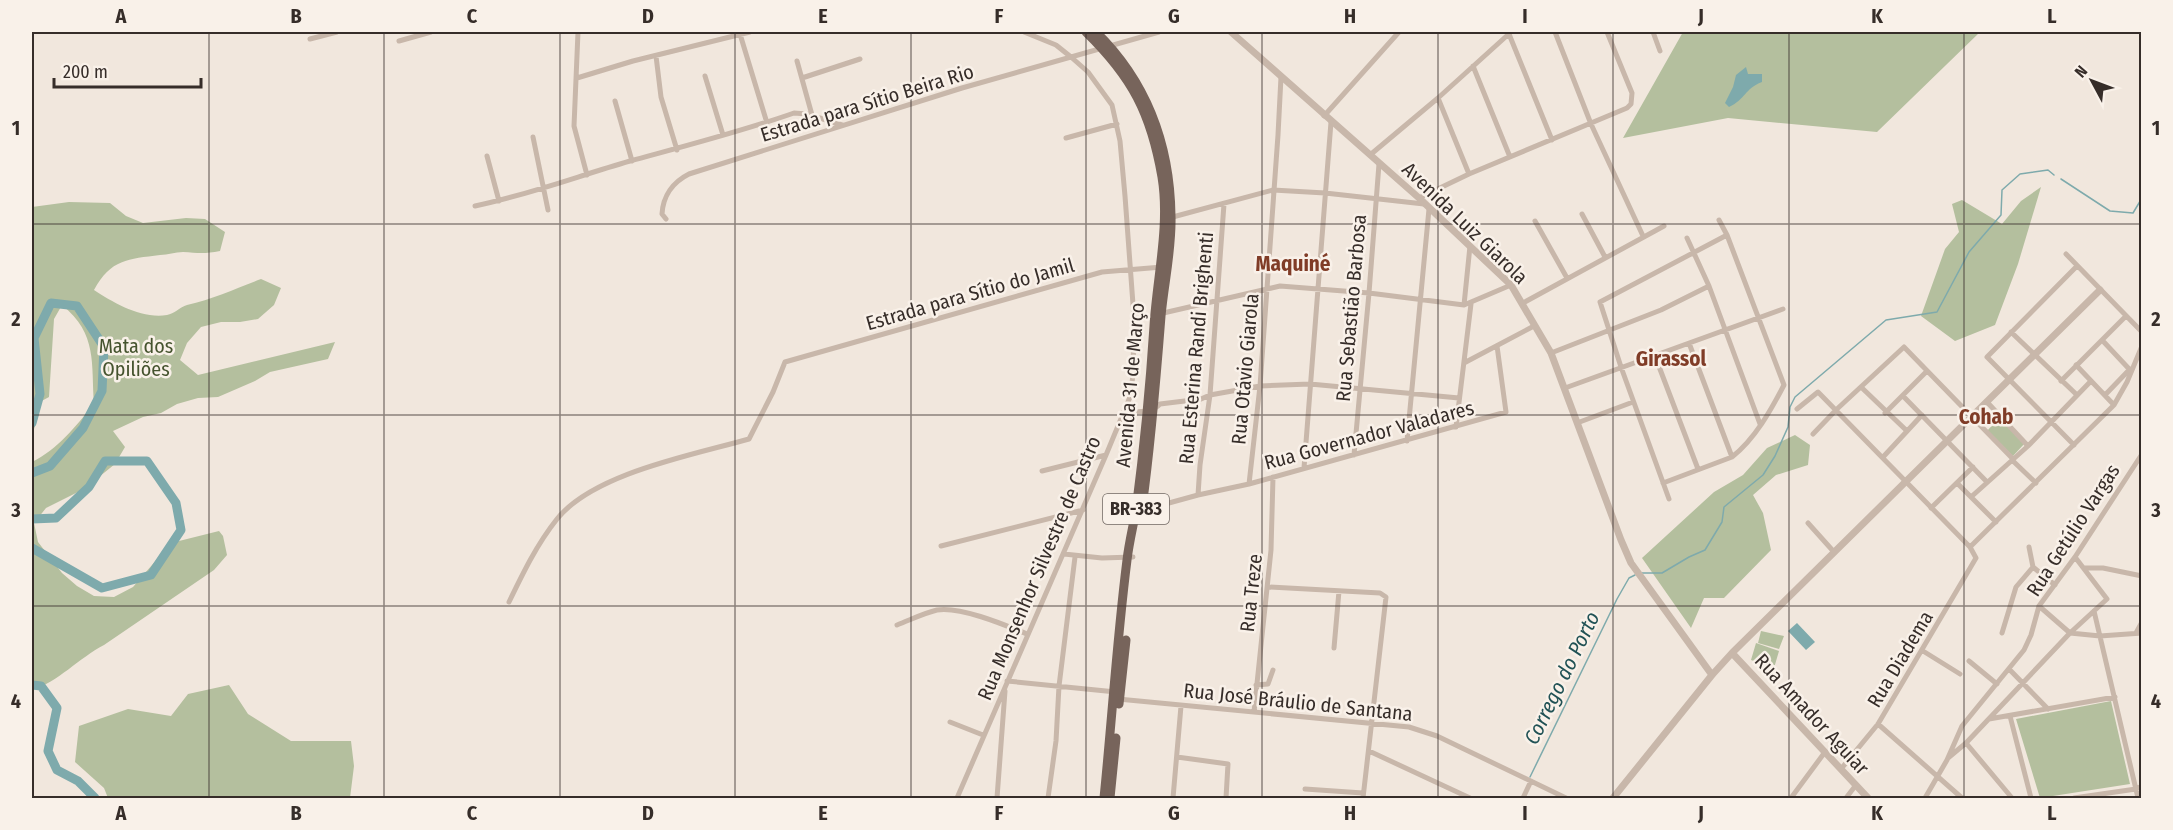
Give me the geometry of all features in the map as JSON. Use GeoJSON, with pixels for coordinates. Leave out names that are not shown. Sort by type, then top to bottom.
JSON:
{"type":"FeatureCollection","features":[{"type":"Feature","properties":{"kind":"main road","name":"Avenida 31 de Março"},"geometry":{"type":"LineString","coordinates":[[1086,32],[1106,46]]}},
{"type":"Feature","properties":{"kind":"main road","name":"Avenida 31 de Março"},"geometry":{"type":"LineString","coordinates":[[1096,32],[1145,103],[1166,178],[1168,218],[1151,410],[1139,511],[1130,557],[1110,768],[1110,798]]}},
{"type":"Feature","properties":{"kind":"main road","name":"Avenida 31 de Março"},"geometry":{"type":"LineString","coordinates":[[1104,798],[1110,768]]}},
{"type":"Feature","properties":{"kind":"street"},"geometry":{"type":"LineString","coordinates":[[310,39],[337,32]]}},
{"type":"Feature","properties":{"kind":"street"},"geometry":{"type":"LineString","coordinates":[[399,41],[431,32]]}},
{"type":"Feature","properties":{"kind":"street"},"geometry":{"type":"LineString","coordinates":[[578,32],[574,126],[587,175]]}},
{"type":"Feature","properties":{"kind":"street"},"geometry":{"type":"LineString","coordinates":[[577,78],[750,32]]}},
{"type":"Feature","properties":{"kind":"street","name":"Rua Monsenhor Silvestre de Castro"},"geometry":{"type":"LineString","coordinates":[[957,798],[1124,412],[1130,397],[1133,375],[1134,318],[1131,269],[1123,169],[1112,105],[1088,72],[1071,57],[1056,45],[1024,32]]}},
{"type":"Feature","properties":{"kind":"street","name":"Estrada para Sítio Beira Rio"},"geometry":{"type":"LineString","coordinates":[[666,219],[662,214],[665,198],[680,180],[689,174],[843,125],[1159,32]]}},
{"type":"Feature","properties":{"kind":"street","name":"Avenida Luiz Giarola"},"geometry":{"type":"LineString","coordinates":[[1231,32],[1370,155],[1511,285],[1551,353],[1631,563],[1712,675]]}},
{"type":"Feature","properties":{"kind":"street"},"geometry":{"type":"LineString","coordinates":[[1324,116],[1399,32]]}},
{"type":"Feature","properties":{"kind":"street"},"geometry":{"type":"LineString","coordinates":[[1555,32],[1591,124],[1643,236]]}},
{"type":"Feature","properties":{"kind":"street"},"geometry":{"type":"LineString","coordinates":[[1168,218],[1273,190],[1325,193],[1424,204],[1470,174],[1622,111],[1631,104],[1632,93],[1607,32]]}},
{"type":"Feature","properties":{"kind":"street"},"geometry":{"type":"LineString","coordinates":[[1653,32],[1660,51]]}},
{"type":"Feature","properties":{"kind":"street"},"geometry":{"type":"LineString","coordinates":[[1370,155],[1510,33],[1552,140]]}},
{"type":"Feature","properties":{"kind":"street"},"geometry":{"type":"LineString","coordinates":[[740,34],[767,123]]}},
{"type":"Feature","properties":{"kind":"street"},"geometry":{"type":"LineString","coordinates":[[656,56],[661,97],[677,150]]}},
{"type":"Feature","properties":{"kind":"street"},"geometry":{"type":"LineString","coordinates":[[802,78],[860,59]]}},
{"type":"Feature","properties":{"kind":"street"},"geometry":{"type":"LineString","coordinates":[[797,61],[812,115]]}},
{"type":"Feature","properties":{"kind":"street"},"geometry":{"type":"LineString","coordinates":[[1473,66],[1510,157]]}},
{"type":"Feature","properties":{"kind":"street"},"geometry":{"type":"LineString","coordinates":[[705,76],[723,135]]}},
{"type":"Feature","properties":{"kind":"street","name":"Rua Otávio Giarola"},"geometry":{"type":"LineString","coordinates":[[1249,484],[1260,386],[1281,77]]}},
{"type":"Feature","properties":{"kind":"street"},"geometry":{"type":"LineString","coordinates":[[1438,98],[1470,174]]}},
{"type":"Feature","properties":{"kind":"street"},"geometry":{"type":"LineString","coordinates":[[615,101],[632,161]]}},
{"type":"Feature","properties":{"kind":"street"},"geometry":{"type":"LineString","coordinates":[[475,206],[544,189],[794,113],[812,115],[843,125]]}},
{"type":"Feature","properties":{"kind":"street"},"geometry":{"type":"LineString","coordinates":[[1304,468],[1331,122]]}},
{"type":"Feature","properties":{"kind":"street"},"geometry":{"type":"LineString","coordinates":[[1066,138],[1117,124]]}},
{"type":"Feature","properties":{"kind":"street"},"geometry":{"type":"LineString","coordinates":[[532,137],[548,210]]}},
{"type":"Feature","properties":{"kind":"street"},"geometry":{"type":"LineString","coordinates":[[488,156],[499,201]]}},
{"type":"Feature","properties":{"kind":"street","name":"Rua Sebastião Barbosa"},"geometry":{"type":"LineString","coordinates":[[1354,455],[1379,164]]}},
{"type":"Feature","properties":{"kind":"street","name":"Rua Esterina Randi Brighenti"},"geometry":{"type":"LineString","coordinates":[[1198,495],[1210,395],[1224,204]]}},
{"type":"Feature","properties":{"kind":"street"},"geometry":{"type":"LineString","coordinates":[[1407,441],[1421,301],[1424,204]]}},
{"type":"Feature","properties":{"kind":"street"},"geometry":{"type":"LineString","coordinates":[[1582,214],[1605,258]]}},
{"type":"Feature","properties":{"kind":"street"},"geometry":{"type":"LineString","coordinates":[[1664,483],[1732,457],[1741,450],[1771,410],[1784,385],[1727,235],[1719,220]]}},
{"type":"Feature","properties":{"kind":"street"},"geometry":{"type":"LineString","coordinates":[[1535,221],[1567,278]]}},
{"type":"Feature","properties":{"kind":"street"},"geometry":{"type":"LineString","coordinates":[[1523,303],[1664,226]]}},
{"type":"Feature","properties":{"kind":"street"},"geometry":{"type":"LineString","coordinates":[[1669,499],[1608,332],[1600,302],[1727,235]]}},
{"type":"Feature","properties":{"kind":"street"},"geometry":{"type":"LineString","coordinates":[[1687,238],[1709,286],[1760,424]]}},
{"type":"Feature","properties":{"kind":"street"},"geometry":{"type":"LineString","coordinates":[[1456,427],[1464,363],[1470,246]]}},
{"type":"Feature","properties":{"kind":"street"},"geometry":{"type":"LineString","coordinates":[[2066,254],[2142,332]]}},
{"type":"Feature","properties":{"kind":"street"},"geometry":{"type":"LineString","coordinates":[[2074,445],[1987,357],[2077,266]]}},
{"type":"Feature","properties":{"kind":"street","name":"Estrada para Sítio do Jamil"},"geometry":{"type":"LineString","coordinates":[[509,602],[525,570],[558,517],[585,494],[661,463],[749,439],[773,392],[785,362],[1102,272],[1163,267]]}},
{"type":"Feature","properties":{"kind":"street"},"geometry":{"type":"LineString","coordinates":[[1158,314],[1280,286],[1468,304],[1511,285]]}},
{"type":"Feature","properties":{"kind":"street"},"geometry":{"type":"LineString","coordinates":[[1551,353],[1662,310],[1709,286]]}},
{"type":"Feature","properties":{"kind":"street"},"geometry":{"type":"LineString","coordinates":[[1613,798],[1732,653],[2100,290]]}},
{"type":"Feature","properties":{"kind":"street"},"geometry":{"type":"LineString","coordinates":[[1565,388],[1783,309]]}},
{"type":"Feature","properties":{"kind":"street"},"geometry":{"type":"LineString","coordinates":[[2061,381],[2126,316]]}},
{"type":"Feature","properties":{"kind":"street"},"geometry":{"type":"LineString","coordinates":[[1464,363],[1534,326]]}},
{"type":"Feature","properties":{"kind":"street"},"geometry":{"type":"LineString","coordinates":[[2011,332],[2077,395]]}},
{"type":"Feature","properties":{"kind":"street"},"geometry":{"type":"LineString","coordinates":[[2102,340],[2130,370]]}},
{"type":"Feature","properties":{"kind":"street"},"geometry":{"type":"LineString","coordinates":[[1689,343],[1732,457]]}},
{"type":"Feature","properties":{"kind":"street","name":"Rua Governador Valadares"},"geometry":{"type":"LineString","coordinates":[[1139,511],[1249,484],[1506,412],[1497,346]]}},
{"type":"Feature","properties":{"kind":"street"},"geometry":{"type":"LineString","coordinates":[[1797,409],[1818,392],[1884,456],[1970,547],[2114,405],[2142,346]]}},
{"type":"Feature","properties":{"kind":"street"},"geometry":{"type":"LineString","coordinates":[[1813,434],[1904,348],[2036,483]]}},
{"type":"Feature","properties":{"kind":"street"},"geometry":{"type":"LineString","coordinates":[[1655,356],[1698,469]]}},
{"type":"Feature","properties":{"kind":"street"},"geometry":{"type":"LineString","coordinates":[[2076,365],[2114,405]]}},
{"type":"Feature","properties":{"kind":"street"},"geometry":{"type":"LineString","coordinates":[[2105,395],[2130,370]]}},
{"type":"Feature","properties":{"kind":"street"},"geometry":{"type":"LineString","coordinates":[[1885,413],[1927,371]]}},
{"type":"Feature","properties":{"kind":"street"},"geometry":{"type":"LineString","coordinates":[[1971,497],[2053,422],[2091,381]]}},
{"type":"Feature","properties":{"kind":"street"},"geometry":{"type":"LineString","coordinates":[[1124,412],[1151,410],[1160,404],[1201,399],[1210,395],[1260,386],[1310,384],[1459,398]]}},
{"type":"Feature","properties":{"kind":"street"},"geometry":{"type":"LineString","coordinates":[[1861,387],[1885,413],[1907,431]]}},
{"type":"Feature","properties":{"kind":"street"},"geometry":{"type":"LineString","coordinates":[[1903,396],[1988,482]]}},
{"type":"Feature","properties":{"kind":"street"},"geometry":{"type":"LineString","coordinates":[[1577,423],[1633,402]]}},
{"type":"Feature","properties":{"kind":"street"},"geometry":{"type":"LineString","coordinates":[[1987,402],[2028,446]]}},
{"type":"Feature","properties":{"kind":"street"},"geometry":{"type":"LineString","coordinates":[[1884,456],[1922,415]]}},
{"type":"Feature","properties":{"kind":"street","name":"Rua Getúlio Vargas"},"geometry":{"type":"LineString","coordinates":[[1925,798],[1947,760],[1962,726],[2024,650],[2039,606],[2075,557],[2142,453]]}},
{"type":"Feature","properties":{"kind":"street"},"geometry":{"type":"LineString","coordinates":[[1042,471],[1106,455]]}},
{"type":"Feature","properties":{"kind":"street"},"geometry":{"type":"LineString","coordinates":[[1931,508],[1973,467]]}},
{"type":"Feature","properties":{"kind":"street","name":"Rua Treze"},"geometry":{"type":"LineString","coordinates":[[1254,712],[1271,550],[1273,477]]}},
{"type":"Feature","properties":{"kind":"street"},"geometry":{"type":"LineString","coordinates":[[1957,483],[1996,522]]}},
{"type":"Feature","properties":{"kind":"street"},"geometry":{"type":"LineString","coordinates":[[941,546],[1083,510]]}},
{"type":"Feature","properties":{"kind":"street"},"geometry":{"type":"LineString","coordinates":[[1808,523],[1834,552]]}},
{"type":"Feature","properties":{"kind":"street","name":"Rua Diadema"},"geometry":{"type":"LineString","coordinates":[[1841,769],[1878,724],[1923,651],[1976,558],[1970,547]]}},
{"type":"Feature","properties":{"kind":"street"},"geometry":{"type":"LineString","coordinates":[[2029,547],[2033,567],[2055,585]]}},
{"type":"Feature","properties":{"kind":"street"},"geometry":{"type":"LineString","coordinates":[[1064,554],[1075,557],[1130,557]]}},
{"type":"Feature","properties":{"kind":"street"},"geometry":{"type":"LineString","coordinates":[[1048,798],[1075,557]]}},
{"type":"Feature","properties":{"kind":"street"},"geometry":{"type":"LineString","coordinates":[[1947,760],[1966,743],[2070,633],[2107,600],[2075,557]]}},
{"type":"Feature","properties":{"kind":"street"},"geometry":{"type":"LineString","coordinates":[[2002,633],[2016,587],[2033,567]]}},
{"type":"Feature","properties":{"kind":"street"},"geometry":{"type":"LineString","coordinates":[[2084,568],[2103,568],[2142,576]]}},
{"type":"Feature","properties":{"kind":"street"},"geometry":{"type":"LineString","coordinates":[[1268,586],[1380,593],[1386,597],[1363,796],[1305,789]]}},
{"type":"Feature","properties":{"kind":"street"},"geometry":{"type":"LineString","coordinates":[[1334,648],[1339,591]]}},
{"type":"Feature","properties":{"kind":"street"},"geometry":{"type":"LineString","coordinates":[[2039,606],[2070,633],[2100,636],[2139,633],[2142,622]]}},
{"type":"Feature","properties":{"kind":"street"},"geometry":{"type":"LineString","coordinates":[[897,625],[938,610],[994,621],[1027,634]]}},
{"type":"Feature","properties":{"kind":"street"},"geometry":{"type":"LineString","coordinates":[[2094,611],[2139,788],[2138,798]]}},
{"type":"Feature","properties":{"kind":"street"},"geometry":{"type":"LineString","coordinates":[[1923,651],[1960,674]]}},
{"type":"Feature","properties":{"kind":"street","name":"Rua Amador Aguiar"},"geometry":{"type":"LineString","coordinates":[[1732,653],[1868,798]]}},
{"type":"Feature","properties":{"kind":"street"},"geometry":{"type":"LineString","coordinates":[[1969,661],[1997,684]]}},
{"type":"Feature","properties":{"kind":"street"},"geometry":{"type":"LineString","coordinates":[[2008,669],[2048,709]]}},
{"type":"Feature","properties":{"kind":"street"},"geometry":{"type":"LineString","coordinates":[[1256,685],[1268,684],[1273,670]]}},
{"type":"Feature","properties":{"kind":"street"},"geometry":{"type":"LineString","coordinates":[[997,798],[1006,684]]}},
{"type":"Feature","properties":{"kind":"street","name":"Rua José Bráulio de Santana"},"geometry":{"type":"LineString","coordinates":[[1006,684],[1059,686],[1181,706],[1371,723],[1423,730],[1566,798]]}},
{"type":"Feature","properties":{"kind":"street"},"geometry":{"type":"LineString","coordinates":[[1988,720],[2115,697]]}},
{"type":"Feature","properties":{"kind":"street"},"geometry":{"type":"LineString","coordinates":[[1173,798],[1181,706]]}},
{"type":"Feature","properties":{"kind":"street"},"geometry":{"type":"LineString","coordinates":[[2010,716],[2031,798]]}},
{"type":"Feature","properties":{"kind":"street"},"geometry":{"type":"LineString","coordinates":[[950,722],[983,735]]}},
{"type":"Feature","properties":{"kind":"street"},"geometry":{"type":"LineString","coordinates":[[1878,724],[1962,798]]}},
{"type":"Feature","properties":{"kind":"street"},"geometry":{"type":"LineString","coordinates":[[1966,743],[2012,798]]}},
{"type":"Feature","properties":{"kind":"street"},"geometry":{"type":"LineString","coordinates":[[1369,751],[1470,798]]}},
{"type":"Feature","properties":{"kind":"street"},"geometry":{"type":"LineString","coordinates":[[1791,798],[1825,752]]}},
{"type":"Feature","properties":{"kind":"street"},"geometry":{"type":"LineString","coordinates":[[1177,757],[1227,764],[1226,798]]}},
{"type":"Feature","properties":{"kind":"street"},"geometry":{"type":"LineString","coordinates":[[1523,798],[1529,780]]}},
{"type":"Feature","properties":{"kind":"street"},"geometry":{"type":"LineString","coordinates":[[1846,798],[1856,785]]}},
{"type":"Feature","properties":{"kind":"street"},"geometry":{"type":"LineString","coordinates":[[2074,798],[2139,788]]}},
{"type":"Feature","properties":{"kind":"green space"},"geometry":{"type":"Polygon","coordinates":[[[1683,32],[1980,32],[1877,132],[1728,118],[1623,138],[1683,32]]]}},
{"type":"Feature","properties":{"kind":"green space"},"geometry":{"type":"Polygon","coordinates":[[[2041,187],[2018,264],[1995,325],[1955,341],[1921,316],[1945,249],[1959,232],[1952,204],[1962,200],[2002,224],[2021,201],[2041,187]]]}},
{"type":"Feature","properties":{"kind":"green space","name":"Mata dos Opiliões"},"geometry":{"type":"Polygon","coordinates":[[[69,202],[110,203],[126,216],[143,223],[186,218],[205,219],[225,232],[220,251],[180,252],[139,258],[114,266],[94,290],[128,309],[147,315],[167,315],[184,306],[216,297],[261,279],[281,288],[274,305],[258,319],[221,322],[201,327],[187,343],[180,360],[198,375],[335,342],[328,359],[270,372],[218,397],[198,398],[177,404],[161,413],[143,417],[113,431],[125,447],[115,464],[84,489],[46,508],[34,523],[38,542],[62,573],[77,586],[94,596],[114,597],[133,587],[171,543],[219,531],[223,536],[227,555],[214,570],[60,676],[32,690],[32,462],[58,444],[94,404],[92,363],[87,339],[74,316],[62,305],[54,319],[49,397],[36,404],[39,414],[32,435],[32,207],[69,202]]]}},
{"type":"Feature","properties":{"kind":"green space"},"geometry":{"type":"Polygon","coordinates":[[[1999,418],[2025,443],[2013,456],[1987,431],[1999,418]]]}},
{"type":"Feature","properties":{"kind":"green space"},"geometry":{"type":"Polygon","coordinates":[[[1795,435],[1810,445],[1808,465],[1776,475],[1753,495],[1763,513],[1771,550],[1724,598],[1704,598],[1691,628],[1642,558],[1714,492],[1743,475],[1767,448],[1795,435]]]}},
{"type":"Feature","properties":{"kind":"green space"},"geometry":{"type":"Polygon","coordinates":[[[1761,631],[1784,636],[1779,649],[1758,643],[1761,631]]]}},
{"type":"Feature","properties":{"kind":"green space"},"geometry":{"type":"Polygon","coordinates":[[[1756,643],[1779,651],[1774,668],[1751,660],[1756,643]]]}},
{"type":"Feature","properties":{"kind":"green space"},"geometry":{"type":"Polygon","coordinates":[[[229,685],[248,714],[291,741],[351,741],[354,766],[350,798],[108,798],[104,788],[75,762],[79,726],[128,709],[171,716],[188,694],[229,685]]]}},
{"type":"Feature","properties":{"kind":"green space"},"geometry":{"type":"Polygon","coordinates":[[[2111,701],[2130,784],[2040,798],[2016,719],[2111,701]]]}},
{"type":"Feature","properties":{"kind":"water"},"geometry":{"type":"Polygon","coordinates":[[[1746,67],[1748,74],[1762,74],[1762,82],[1729,107],[1725,103],[1736,75],[1746,67]]]}},
{"type":"Feature","properties":{"kind":"water"},"geometry":{"type":"Polygon","coordinates":[[[1797,623],[1815,642],[1806,650],[1788,631],[1797,623]]]}},
{"type":"Feature","properties":{"kind":"waterway","name":"Corrego do Porto"},"geometry":{"type":"LineString","coordinates":[[1641,573],[1662,573],[1705,550],[1722,522],[1724,507],[1763,475],[1775,456],[1788,427],[1790,407],[1795,397],[1886,320],[1937,312],[1969,252],[2001,215],[2002,190],[2020,174],[2048,170],[2054,175]]}},
{"type":"Feature","properties":{"kind":"waterway","name":"Corrego do Porto"},"geometry":{"type":"LineString","coordinates":[[2061,179],[2110,211],[2133,213],[2142,198]]}},
{"type":"Feature","properties":{"kind":"waterway"},"geometry":{"type":"LineString","coordinates":[[32,423],[40,394],[34,338],[51,303],[77,306],[104,347],[102,391],[83,428],[50,466],[32,473]]}},
{"type":"Feature","properties":{"kind":"waterway"},"geometry":{"type":"LineString","coordinates":[[32,519],[56,518],[89,487],[105,461],[147,461],[176,503],[181,530],[151,575],[102,588],[32,548]]}},
{"type":"Feature","properties":{"kind":"waterway","name":"Corrego do Porto"},"geometry":{"type":"LineString","coordinates":[[1530,777],[1617,599],[1629,578],[1635,575]]}},
{"type":"Feature","properties":{"kind":"waterway"},"geometry":{"type":"LineString","coordinates":[[32,685],[41,686],[57,708],[48,751],[57,770],[78,781],[95,798]]}},
{"type":"Feature","properties":{"kind":"district","name":"Maquiné"},"geometry":{"type":"Point","coordinates":[1293,264]}},
{"type":"Feature","properties":{"kind":"district","name":"Girassol"},"geometry":{"type":"Point","coordinates":[1671,359]}},
{"type":"Feature","properties":{"kind":"district","name":"Cohab"},"geometry":{"type":"Point","coordinates":[1986,417]}}]}
